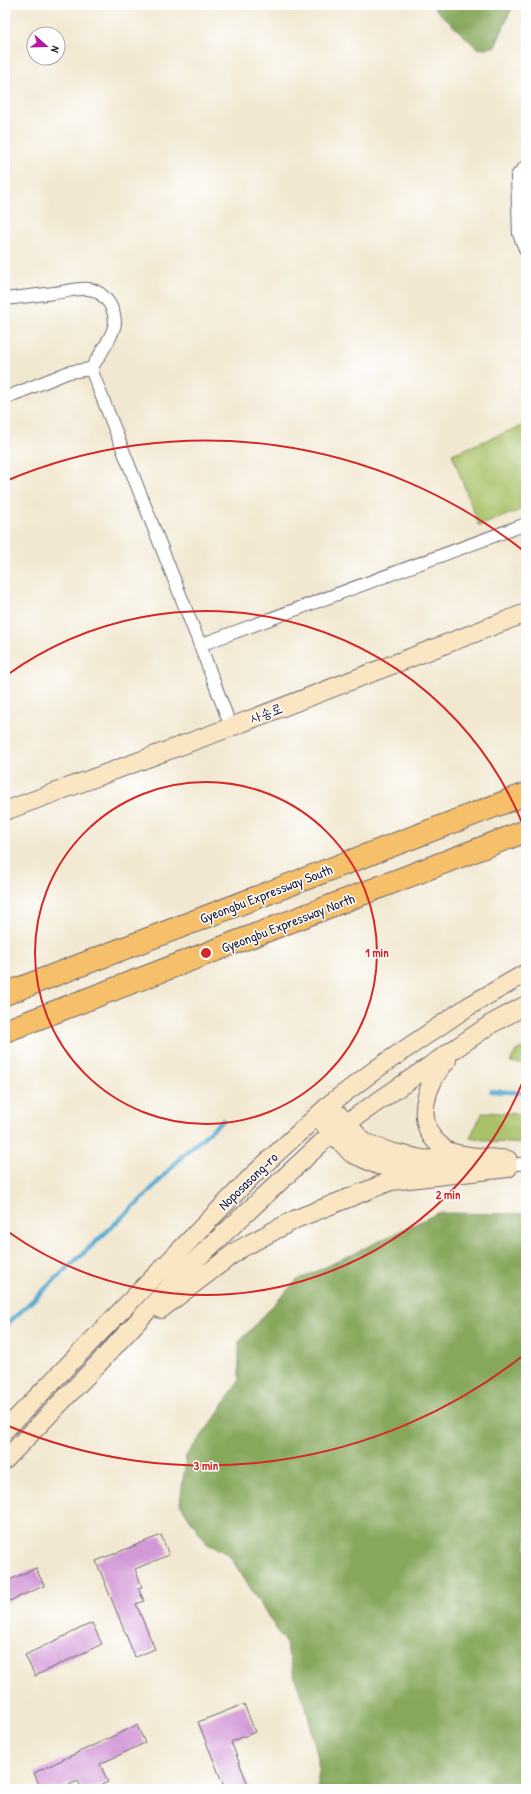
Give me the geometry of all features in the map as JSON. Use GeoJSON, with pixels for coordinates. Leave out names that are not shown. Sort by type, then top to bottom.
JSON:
{"type":"FeatureCollection","features":[{"type":"Feature","properties":{"kind":"highway","name":"Gyeongbu Expressway South"},"geometry":{"type":"LineString","coordinates":[[5,994],[526,794]]}},
{"type":"Feature","properties":{"kind":"highway","name":"Gyeongbu Expressway North"},"geometry":{"type":"LineString","coordinates":[[5,1031],[526,831]]}},
{"type":"Feature","properties":{"kind":"main road","name":"사송로"},"geometry":{"type":"LineString","coordinates":[[5,811],[526,613]]}},
{"type":"Feature","properties":{"kind":"main road","name":"Noposasong-ro"},"geometry":{"type":"LineString","coordinates":[[5,1430],[253,1175],[330,1104],[379,1067],[469,1006],[526,973]]}},
{"type":"Feature","properties":{"kind":"main road","name":"Noposasong-ro"},"geometry":{"type":"LineString","coordinates":[[5,1460],[188,1268],[338,1128],[414,1078],[491,1024],[526,1005]]}},
{"type":"Feature","properties":{"kind":"main road"},"geometry":{"type":"LineString","coordinates":[[479,1032],[438,1070],[430,1089],[424,1114],[426,1126],[432,1140],[449,1152],[515,1164]]}},
{"type":"Feature","properties":{"kind":"main road"},"geometry":{"type":"LineString","coordinates":[[330,1104],[338,1128],[351,1153],[378,1165],[411,1172],[515,1164]]}},
{"type":"Feature","properties":{"kind":"main road"},"geometry":{"type":"LineString","coordinates":[[317,1116],[338,1128]]}},
{"type":"Feature","properties":{"kind":"main road"},"geometry":{"type":"LineString","coordinates":[[122,1338],[238,1250],[296,1219],[391,1180],[515,1164]]}},
{"type":"Feature","properties":{"kind":"street"},"geometry":{"type":"LineString","coordinates":[[526,166],[517,176],[519,234],[526,251]]}},
{"type":"Feature","properties":{"kind":"street"},"geometry":{"type":"LineString","coordinates":[[5,299],[60,292],[78,288],[89,288],[103,294],[112,308],[115,323],[108,340],[91,369]]}},
{"type":"Feature","properties":{"kind":"street"},"geometry":{"type":"LineString","coordinates":[[5,398],[69,372],[91,369]]}},
{"type":"Feature","properties":{"kind":"street"},"geometry":{"type":"LineString","coordinates":[[91,369],[231,726]]}},
{"type":"Feature","properties":{"kind":"street"},"geometry":{"type":"LineString","coordinates":[[200,645],[526,524]]}},
{"type":"Feature","properties":{"kind":"green space"},"geometry":{"type":"Polygon","coordinates":[[[431,5],[513,5],[495,47],[478,49],[431,5]]]}},
{"type":"Feature","properties":{"kind":"green space"},"geometry":{"type":"Polygon","coordinates":[[[526,424],[526,508],[479,526],[452,454],[526,424]]]}},
{"type":"Feature","properties":{"kind":"green space"},"geometry":{"type":"Polygon","coordinates":[[[526,1046],[526,1064],[510,1062],[515,1052],[526,1046]]]}},
{"type":"Feature","properties":{"kind":"green space"},"geometry":{"type":"Polygon","coordinates":[[[483,1112],[526,1114],[526,1144],[494,1142],[470,1137],[483,1112]]]}},
{"type":"Feature","properties":{"kind":"green space"},"geometry":{"type":"Polygon","coordinates":[[[438,1213],[526,1214],[526,1789],[318,1789],[318,1759],[306,1706],[295,1679],[286,1644],[229,1555],[206,1543],[180,1504],[186,1456],[215,1418],[239,1380],[239,1342],[296,1281],[438,1213]]]}},
{"type":"Feature","properties":{"kind":"building"},"geometry":{"type":"Polygon","coordinates":[[[161,1535],[169,1555],[135,1569],[142,1587],[138,1588],[144,1601],[136,1604],[155,1649],[135,1657],[96,1561],[161,1535]]]}},
{"type":"Feature","properties":{"kind":"building"},"geometry":{"type":"Polygon","coordinates":[[[36,1568],[44,1586],[5,1603],[5,1582],[36,1568]]]}},
{"type":"Feature","properties":{"kind":"building"},"geometry":{"type":"Polygon","coordinates":[[[92,1623],[102,1644],[35,1676],[25,1655],[92,1623]]]}},
{"type":"Feature","properties":{"kind":"building"},"geometry":{"type":"Polygon","coordinates":[[[244,1704],[255,1732],[231,1742],[249,1787],[245,1789],[225,1789],[198,1722],[244,1704]]]}},
{"type":"Feature","properties":{"kind":"building"},"geometry":{"type":"Polygon","coordinates":[[[137,1725],[145,1743],[100,1764],[108,1782],[92,1789],[91,1786],[82,1789],[78,1781],[60,1789],[41,1789],[34,1773],[137,1725]]]}},
{"type":"Feature","properties":{"kind":"waterway"},"geometry":{"type":"LineString","coordinates":[[491,1091],[526,1093]]}},
{"type":"Feature","properties":{"kind":"waterway"},"geometry":{"type":"LineString","coordinates":[[5,1326],[143,1198],[182,1156],[223,1120]]}}]}
